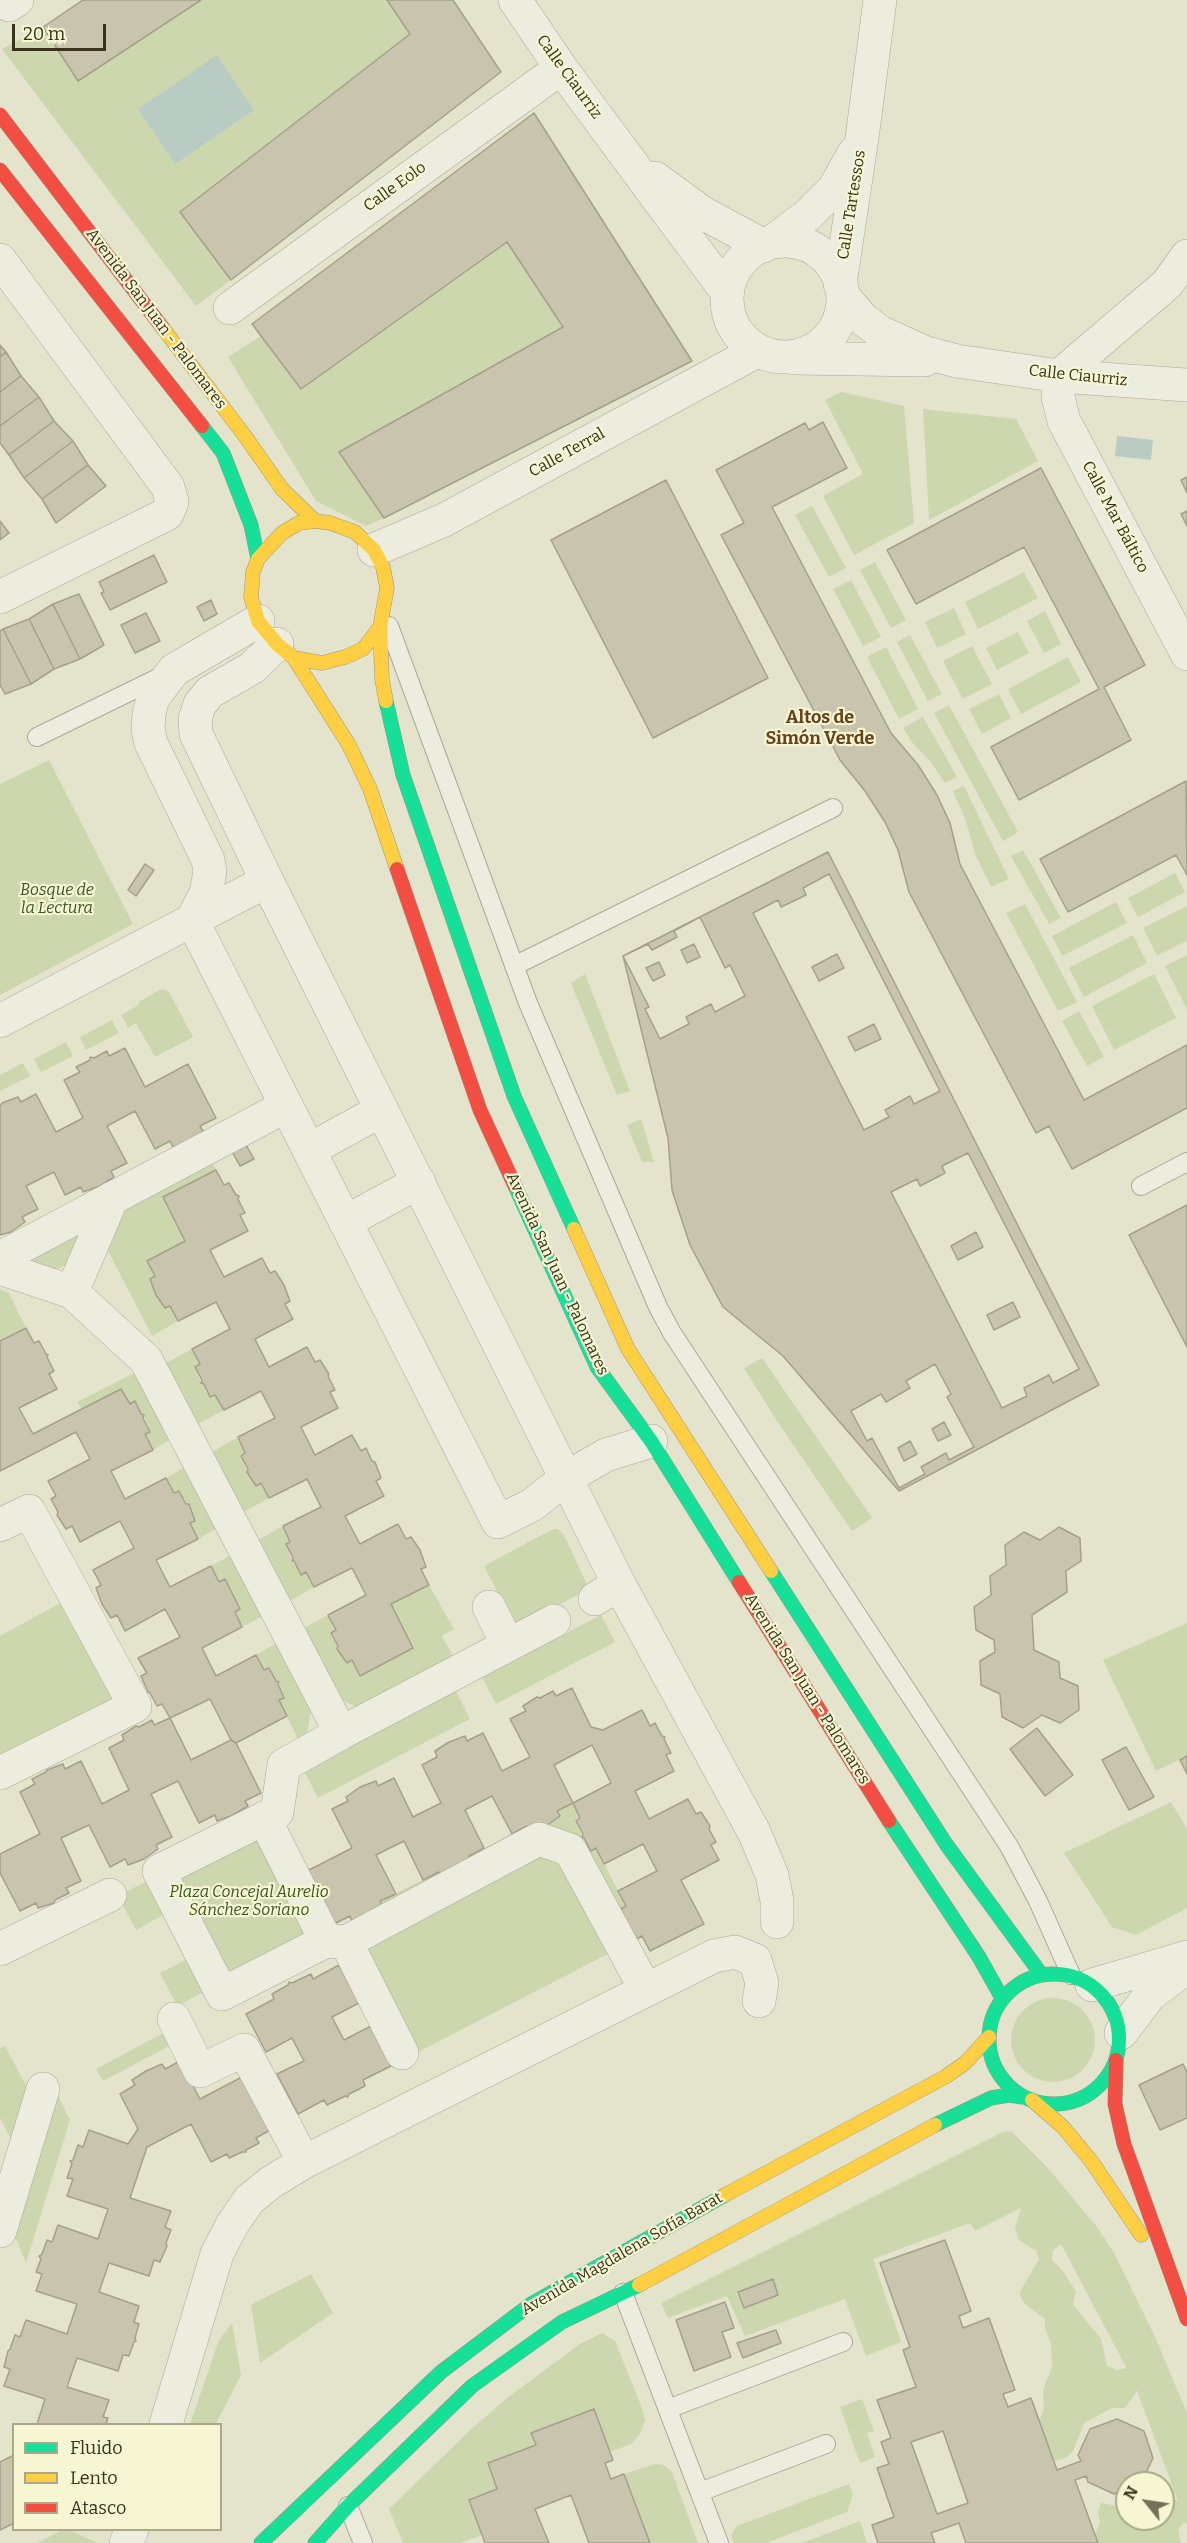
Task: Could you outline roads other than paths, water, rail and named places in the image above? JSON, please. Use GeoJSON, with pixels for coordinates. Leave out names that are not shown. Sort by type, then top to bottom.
{"type":"FeatureCollection","features":[{"type":"Feature","properties":{"kind":"street","name":"Calle Ciaurriz"},"geometry":{"type":"LineString","coordinates":[[514,0],[561,68],[727,292]]}},
{"type":"Feature","properties":{"kind":"street","name":"Calle Tartessos"},"geometry":{"type":"LineString","coordinates":[[841,290],[880,0]]}},
{"type":"Feature","properties":{"kind":"street","name":"Calle Eolo"},"geometry":{"type":"LineString","coordinates":[[231,308],[561,68]]}},
{"type":"Feature","properties":{"kind":"street","name":"Avenida San Juan - Palomares"},"geometry":{"type":"LineString","coordinates":[[0,115],[245,436],[282,489],[315,521]]}},
{"type":"Feature","properties":{"kind":"street","name":"Calle Tartessos"},"geometry":{"type":"LineString","coordinates":[[768,244],[808,215],[834,189],[850,164],[864,126]]}},
{"type":"Feature","properties":{"kind":"street","name":"Calle Ciaurriz"},"geometry":{"type":"LineString","coordinates":[[625,154],[703,213],[768,244]]}},
{"type":"Feature","properties":{"kind":"street","name":"Avenida San Juan - Palomares"},"geometry":{"type":"LineString","coordinates":[[0,170],[223,453],[251,525],[258,559]]}},
{"type":"Feature","properties":{"kind":"street"},"geometry":{"type":"LineString","coordinates":[[794,242],[807,246],[826,258],[837,274],[841,290],[840,317],[833,331],[822,344],[805,354],[771,354],[737,332],[728,310],[727,292],[730,279],[740,262],[755,249],[768,244],[794,242]]}},
{"type":"Feature","properties":{"kind":"street"},"geometry":{"type":"LineString","coordinates":[[1059,376],[1167,284],[1187,256]]}},
{"type":"Feature","properties":{"kind":"street"},"geometry":{"type":"LineString","coordinates":[[0,260],[168,487],[172,502],[167,514],[0,597]]}},
{"type":"Feature","properties":{"kind":"street","name":"Calle Ciaurriz"},"geometry":{"type":"LineString","coordinates":[[841,290],[864,320],[893,340],[926,353],[969,363],[1059,376],[1187,385]]}},
{"type":"Feature","properties":{"kind":"street","name":"Calle Ciaurriz"},"geometry":{"type":"LineString","coordinates":[[771,354],[969,363]]}},
{"type":"Feature","properties":{"kind":"street","name":"Calle Terral"},"geometry":{"type":"LineString","coordinates":[[374,550],[444,520],[771,354]]}},
{"type":"Feature","properties":{"kind":"street","name":"Calle Mar Báltico"},"geometry":{"type":"LineString","coordinates":[[1059,376],[1058,397],[1064,421],[1187,654]]}},
{"type":"Feature","properties":{"kind":"street"},"geometry":{"type":"LineString","coordinates":[[315,521],[330,523],[355,532],[374,550],[383,567],[387,588],[382,619],[363,649],[322,663],[276,641],[251,597],[253,572],[258,559],[282,533],[299,523],[315,521]]}},
{"type":"Feature","properties":{"kind":"street","name":"Avenida San Juan - Palomares"},"geometry":{"type":"LineString","coordinates":[[382,619],[382,679],[403,776],[514,1096],[628,1349],[946,1844],[1041,1974]]}},
{"type":"Feature","properties":{"kind":"street","name":"Avenida San Juan - Palomares"},"geometry":{"type":"LineString","coordinates":[[276,641],[349,745],[370,789],[480,1110],[597,1367],[651,1441],[916,1864],[979,1957],[1002,1998]]}},
{"type":"Feature","properties":{"kind":"street"},"geometry":{"type":"LineString","coordinates":[[192,920],[206,893],[210,872],[208,860],[151,743],[148,729],[153,698],[174,670],[276,641]]}},
{"type":"Feature","properties":{"kind":"street"},"geometry":{"type":"LineString","coordinates":[[276,641],[252,668],[210,693],[200,704],[195,719],[196,734],[267,881],[566,1478],[607,1591],[754,1832],[772,1875],[777,1901],[777,1922]]}},
{"type":"Feature","properties":{"kind":"street"},"geometry":{"type":"LineString","coordinates":[[0,1021],[267,881]]}},
{"type":"Feature","properties":{"kind":"street"},"geometry":{"type":"LineString","coordinates":[[192,920],[498,1522],[532,1505],[566,1478],[606,1455],[651,1441]]}},
{"type":"Feature","properties":{"kind":"street"},"geometry":{"type":"LineString","coordinates":[[0,1258],[286,1106]]}},
{"type":"Feature","properties":{"kind":"street"},"geometry":{"type":"LineString","coordinates":[[309,1150],[382,1110]]}},
{"type":"Feature","properties":{"kind":"street"},"geometry":{"type":"LineString","coordinates":[[345,1222],[418,1182]]}},
{"type":"Feature","properties":{"kind":"street"},"geometry":{"type":"LineString","coordinates":[[72,1292],[112,1198]]}},
{"type":"Feature","properties":{"kind":"street"},"geometry":{"type":"LineString","coordinates":[[0,1268],[72,1292],[146,1360],[341,1733]]}},
{"type":"Feature","properties":{"kind":"street"},"geometry":{"type":"LineString","coordinates":[[0,1525],[30,1511],[135,1706],[0,1773]]}},
{"type":"Feature","properties":{"kind":"street"},"geometry":{"type":"LineString","coordinates":[[489,1607],[508,1645]]}},
{"type":"Feature","properties":{"kind":"street"},"geometry":{"type":"LineString","coordinates":[[554,1621],[284,1765],[277,1812],[159,1870],[222,1994],[336,1941],[539,1839],[570,1850],[646,1990]]}},
{"type":"Feature","properties":{"kind":"street"},"geometry":{"type":"LineString","coordinates":[[264,1818],[402,2053]]}},
{"type":"Feature","properties":{"kind":"street"},"geometry":{"type":"LineString","coordinates":[[0,1949],[110,1894]]}},
{"type":"Feature","properties":{"kind":"street"},"geometry":{"type":"LineString","coordinates":[[166,2423],[217,2254],[232,2224],[249,2200],[270,2183],[304,2162],[714,1956],[735,1952],[749,1956],[758,1966],[762,1983],[759,2001]]}},
{"type":"Feature","properties":{"kind":"street"},"geometry":{"type":"LineString","coordinates":[[1186,2317],[1149,2248],[1092,2162],[1063,2127],[1006,2084],[996,2070],[989,2050],[989,2037],[990,2023],[1002,1998],[1021,1983],[1041,1974],[1082,1980],[1187,1957]]}},
{"type":"Feature","properties":{"kind":"street"},"geometry":{"type":"LineString","coordinates":[[1027,2098],[1041,2104],[1061,2104],[1081,2099],[1098,2088],[1111,2071],[1118,2047],[1150,1995],[1187,1967]]}},
{"type":"Feature","properties":{"kind":"street"},"geometry":{"type":"LineString","coordinates":[[1082,1980],[1110,2004],[1117,2017],[1115,2104],[1124,2144],[1186,2317]]}},
{"type":"Feature","properties":{"kind":"street"},"geometry":{"type":"LineString","coordinates":[[174,2019],[200,2071],[244,2050],[304,2162]]}},
{"type":"Feature","properties":{"kind":"street","name":"Avenida Magdalena Sofía Barat"},"geometry":{"type":"LineString","coordinates":[[261,2543],[298,2505],[441,2372],[531,2304],[641,2240],[945,2077],[965,2063],[989,2037]]}},
{"type":"Feature","properties":{"kind":"street"},"geometry":{"type":"LineString","coordinates":[[0,2231],[43,2089]]}},
{"type":"Feature","properties":{"kind":"street","name":"Avenida Magdalena Sofía Barat"},"geometry":{"type":"LineString","coordinates":[[315,2543],[348,2506],[472,2386],[562,2322],[623,2293],[975,2104],[1009,2095],[1027,2098]]}},
{"type":"Feature","properties":{"kind":"lane"},"geometry":{"type":"LineString","coordinates":[[382,619],[514,966],[658,1307],[672,1333],[1009,1846],[1082,1980]]}},
{"type":"Feature","properties":{"kind":"lane"},"geometry":{"type":"LineString","coordinates":[[37,737],[174,670]]}},
{"type":"Feature","properties":{"kind":"lane"},"geometry":{"type":"LineString","coordinates":[[514,966],[833,808]]}},
{"type":"Feature","properties":{"kind":"lane"},"geometry":{"type":"LineString","coordinates":[[1141,1186],[1187,1162]]}},
{"type":"Feature","properties":{"kind":"lane"},"geometry":{"type":"LineString","coordinates":[[623,2293],[719,2543]]}},
{"type":"Feature","properties":{"kind":"lane"},"geometry":{"type":"LineString","coordinates":[[668,2409],[843,2342]]}},
{"type":"Feature","properties":{"kind":"lane"},"geometry":{"type":"LineString","coordinates":[[700,2492],[826,2444]]}},
{"type":"Feature","properties":{"kind":"lane"},"geometry":{"type":"LineString","coordinates":[[348,2506],[363,2543]]}},
{"type":"Feature","properties":{"kind":"district","name":"Altos de Simón Verde"},"geometry":{"type":"Point","coordinates":[820,728]}},
{"type":"Feature","properties":{"kind":"park label","name":"Bosque de la Lectura"},"geometry":{"type":"Point","coordinates":[57,900]}},
{"type":"Feature","properties":{"kind":"park label","name":"Plaza Concejal Aurelio Sánchez Soriano"},"geometry":{"type":"Point","coordinates":[249,1902]}}]}
